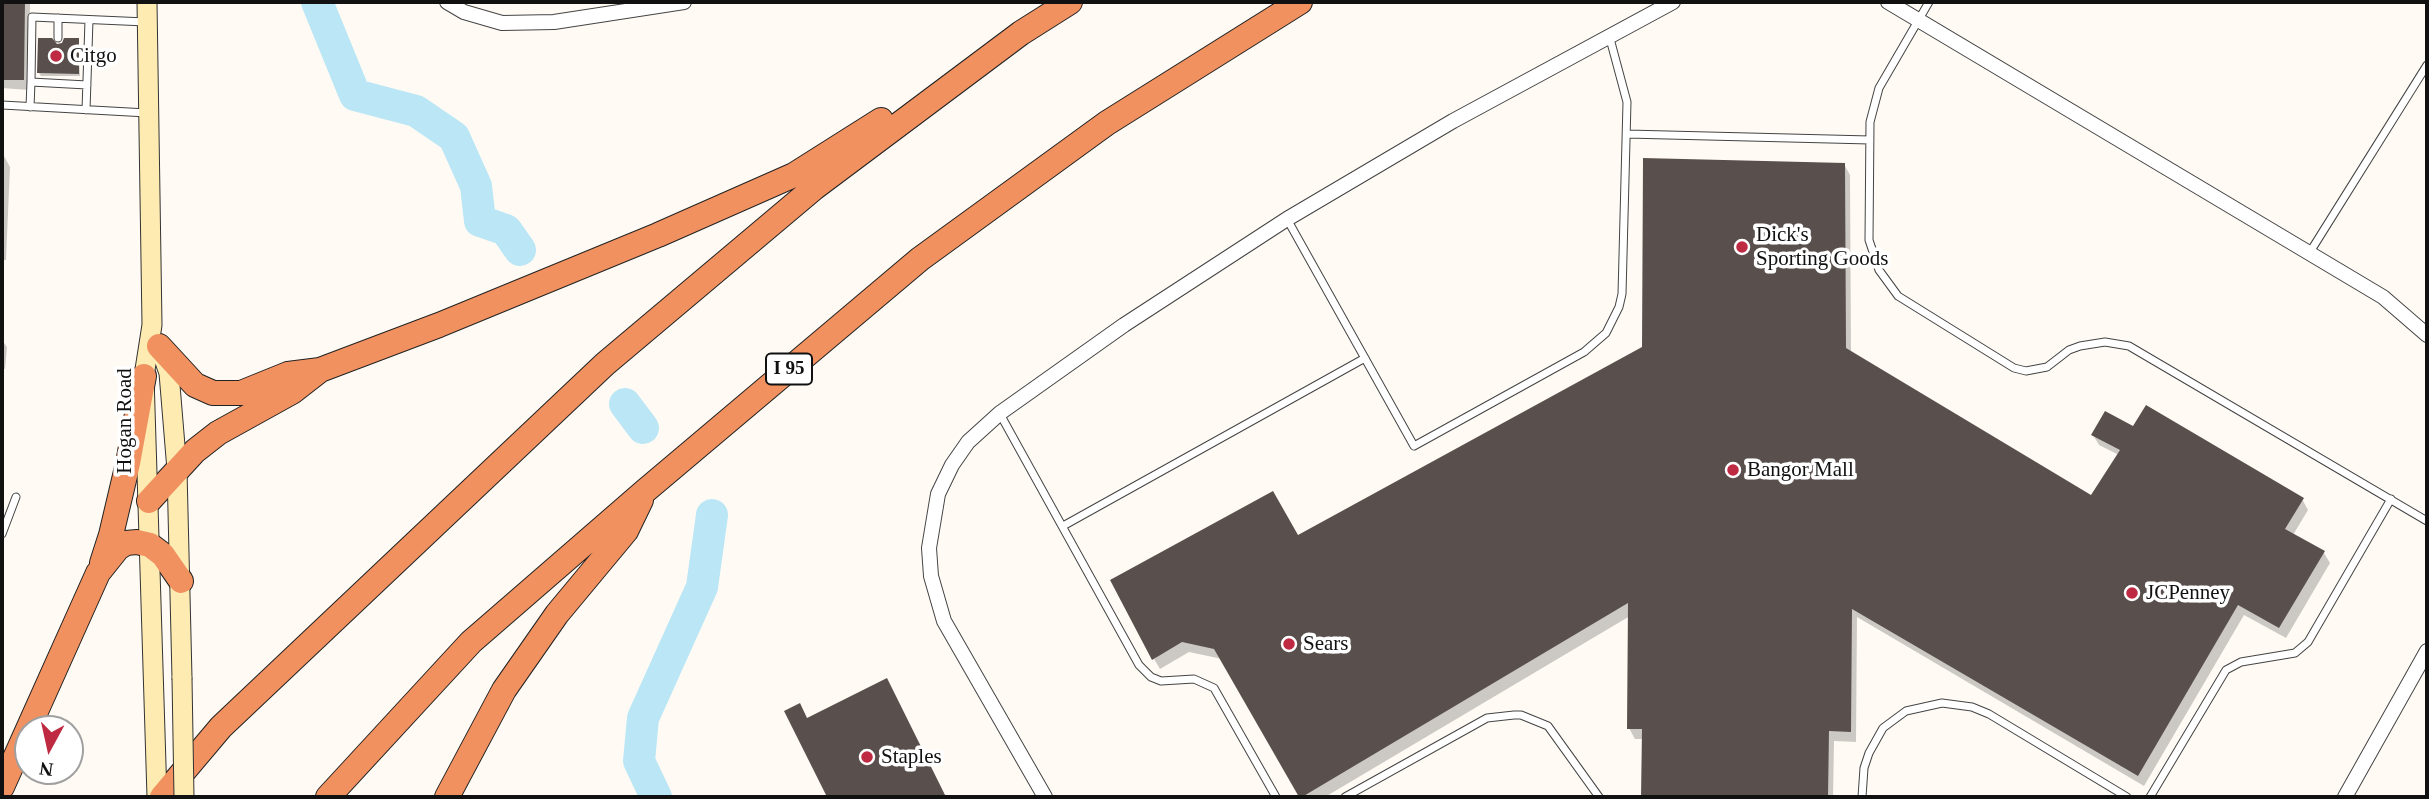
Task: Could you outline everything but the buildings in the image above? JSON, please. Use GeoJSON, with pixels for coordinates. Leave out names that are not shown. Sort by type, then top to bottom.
{"type":"FeatureCollection","features":[{"type":"Feature","properties":{"kind":"highway"},"geometry":{"type":"LineString","coordinates":[[155,335],[195,385],[213,393],[241,393],[288,374],[320,370],[439,325],[632,246],[794,174],[1070,2]]}},
{"type":"Feature","properties":{"kind":"highway","name":"I 95"},"geometry":{"type":"LineString","coordinates":[[328,797],[471,642],[920,259],[1107,122],[1300,2]]}},
{"type":"Feature","properties":{"kind":"highway"},"geometry":{"type":"LineString","coordinates":[[162,797],[221,727],[605,365],[814,188],[1021,33]]}},
{"type":"Feature","properties":{"kind":"highway"},"geometry":{"type":"LineString","coordinates":[[149,500],[195,451],[218,433],[292,392],[320,370]]}},
{"type":"Feature","properties":{"kind":"highway"},"geometry":{"type":"LineString","coordinates":[[2,787],[98,573],[114,523],[144,376]]}},
{"type":"Feature","properties":{"kind":"highway"},"geometry":{"type":"LineString","coordinates":[[447,797],[504,690],[557,614],[626,531],[645,491]]}},
{"type":"Feature","properties":{"kind":"highway"},"geometry":{"type":"LineString","coordinates":[[98,573],[118,548],[137,542],[150,545],[163,555],[181,581]]}},
{"type":"Feature","properties":{"kind":"main road","name":"Hogan Road"},"geometry":{"type":"LineString","coordinates":[[147,2],[155,335],[144,376],[157,797]]}},
{"type":"Feature","properties":{"kind":"main road","name":"Hogan Road"},"geometry":{"type":"LineString","coordinates":[[155,335],[169,373],[177,470],[184,797]]}},
{"type":"Feature","properties":{"kind":"street"},"geometry":{"type":"LineString","coordinates":[[447,2],[464,12],[502,23],[554,22],[684,2]]}},
{"type":"Feature","properties":{"kind":"street"},"geometry":{"type":"LineString","coordinates":[[1045,797],[944,621],[931,576],[929,548],[938,494],[952,465],[968,442],[1000,413],[1165,297],[1287,219],[1410,145],[1673,2]]}},
{"type":"Feature","properties":{"kind":"street"},"geometry":{"type":"LineString","coordinates":[[1888,2],[2384,297],[2427,335]]}},
{"type":"Feature","properties":{"kind":"street"},"geometry":{"type":"LineString","coordinates":[[2345,797],[2427,651]]}},
{"type":"Feature","properties":{"kind":"lane"},"geometry":{"type":"LineString","coordinates":[[1928,2],[1879,88],[1874,104],[1870,140],[1869,240],[1873,255],[1887,282],[1898,296],[2014,368],[2026,371],[2047,367],[2069,350],[2080,346],[2105,342],[2129,346],[2427,521]]}},
{"type":"Feature","properties":{"kind":"lane"},"geometry":{"type":"LineString","coordinates":[[30,107],[32,17],[146,22]]}},
{"type":"Feature","properties":{"kind":"lane"},"geometry":{"type":"LineString","coordinates":[[58,18],[58,38]]}},
{"type":"Feature","properties":{"kind":"lane"},"geometry":{"type":"LineString","coordinates":[[86,110],[89,20]]}},
{"type":"Feature","properties":{"kind":"lane"},"geometry":{"type":"LineString","coordinates":[[1287,219],[1415,446],[1584,352],[1606,333],[1619,307],[1622,294],[1627,102],[1609,35]]}},
{"type":"Feature","properties":{"kind":"lane"},"geometry":{"type":"LineString","coordinates":[[2310,252],[2427,65]]}},
{"type":"Feature","properties":{"kind":"lane"},"geometry":{"type":"LineString","coordinates":[[56,83],[57,73]]}},
{"type":"Feature","properties":{"kind":"lane"},"geometry":{"type":"LineString","coordinates":[[31,82],[87,85]]}},
{"type":"Feature","properties":{"kind":"lane"},"geometry":{"type":"LineString","coordinates":[[2,105],[148,113]]}},
{"type":"Feature","properties":{"kind":"lane"},"geometry":{"type":"LineString","coordinates":[[1627,134],[1870,140]]}},
{"type":"Feature","properties":{"kind":"lane"},"geometry":{"type":"LineString","coordinates":[[1063,526],[1365,358]]}},
{"type":"Feature","properties":{"kind":"lane"},"geometry":{"type":"LineString","coordinates":[[1000,413],[1139,665],[1151,677],[1161,681],[1194,679],[1214,688],[1276,797]]}},
{"type":"Feature","properties":{"kind":"lane"},"geometry":{"type":"LineString","coordinates":[[2,534],[16,497]]}},
{"type":"Feature","properties":{"kind":"lane"},"geometry":{"type":"LineString","coordinates":[[2150,797],[2226,670],[2241,662],[2295,653],[2308,642],[2391,499]]}},
{"type":"Feature","properties":{"kind":"lane"},"geometry":{"type":"LineString","coordinates":[[1862,797],[1866,760],[1883,728],[1906,711],[1942,703],[1972,707],[1989,713],[2127,797]]}},
{"type":"Feature","properties":{"kind":"lane"},"geometry":{"type":"LineString","coordinates":[[1345,797],[1487,718],[1514,715],[1521,715],[1548,726],[1600,797]]}},
{"type":"Feature","properties":{"kind":"waterway"},"geometry":{"type":"LineString","coordinates":[[317,2],[355,95],[416,111],[454,137],[476,186],[480,221],[506,230],[520,250]]}},
{"type":"Feature","properties":{"kind":"waterway"},"geometry":{"type":"LineString","coordinates":[[625,404],[643,428]]}},
{"type":"Feature","properties":{"kind":"waterway"},"geometry":{"type":"LineString","coordinates":[[656,797],[639,761],[643,718],[702,587],[712,515]]}},
{"type":"Feature","properties":{"kind":"place","name":"Citgo"},"geometry":{"type":"Point","coordinates":[56,56]}},
{"type":"Feature","properties":{"kind":"place","name":"Dick's Sporting Goods"},"geometry":{"type":"Point","coordinates":[1742,247]}},
{"type":"Feature","properties":{"kind":"place","name":"Bangor Mall"},"geometry":{"type":"Point","coordinates":[1733,470]}},
{"type":"Feature","properties":{"kind":"place","name":"JCPenney"},"geometry":{"type":"Point","coordinates":[2132,593]}},
{"type":"Feature","properties":{"kind":"place","name":"Sears"},"geometry":{"type":"Point","coordinates":[1289,644]}},
{"type":"Feature","properties":{"kind":"place","name":"Staples"},"geometry":{"type":"Point","coordinates":[867,757]}}]}
